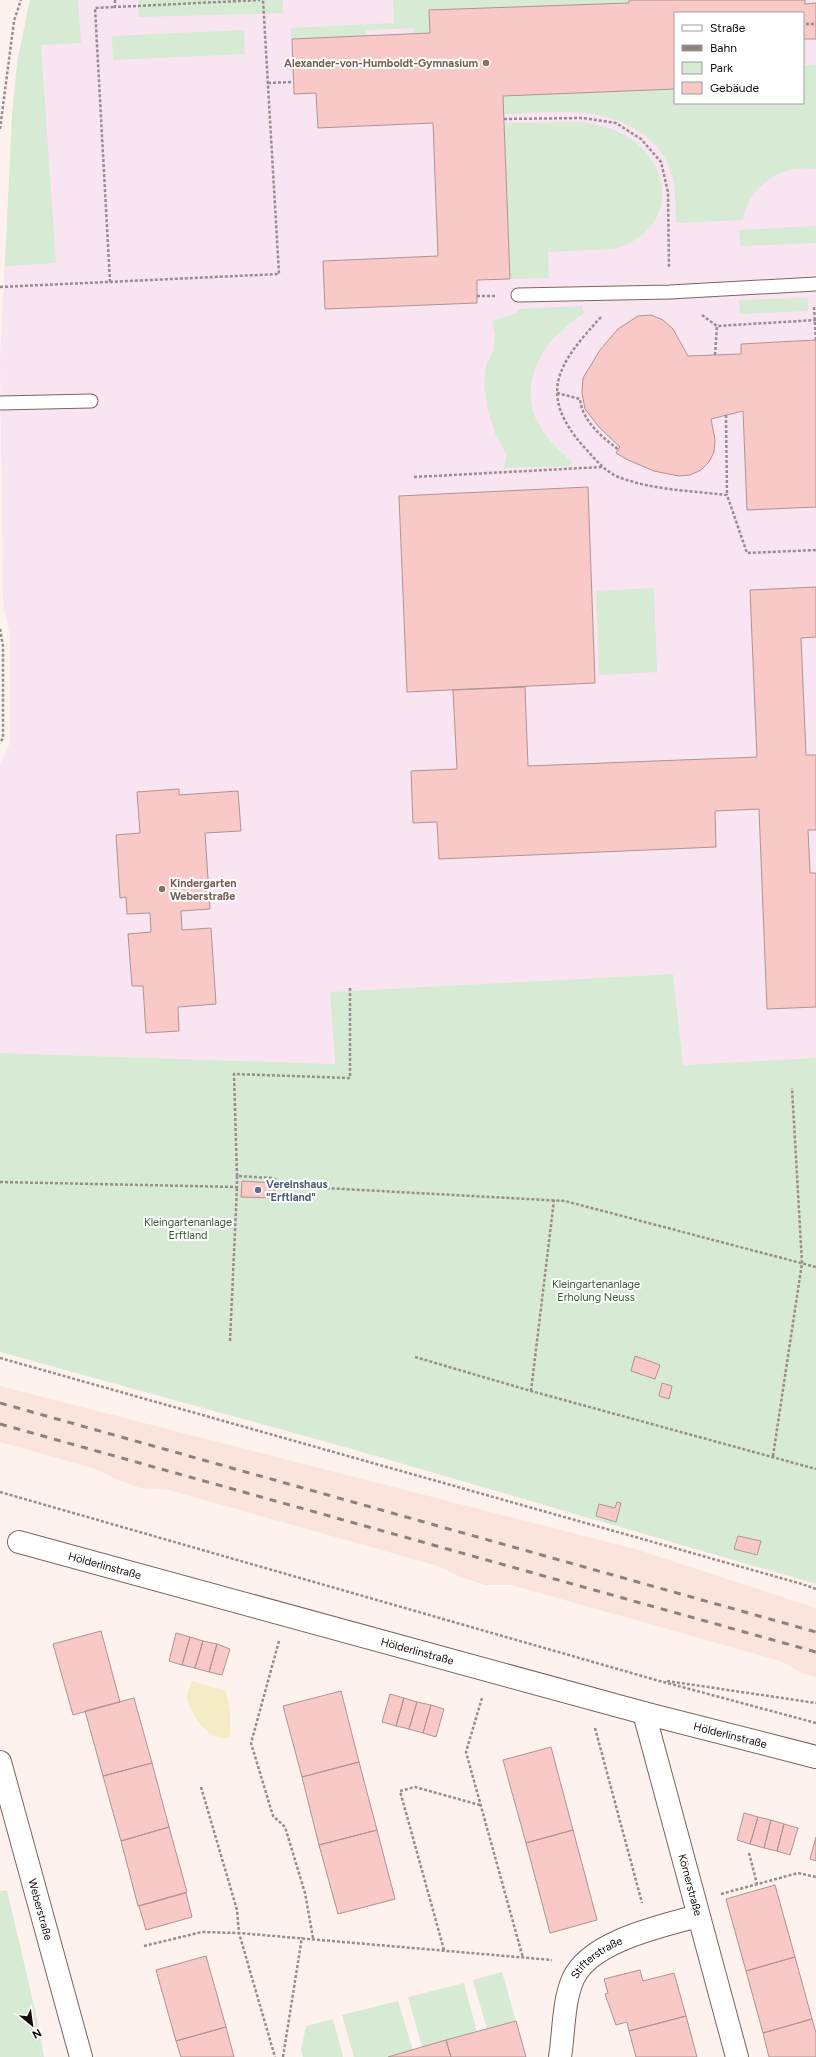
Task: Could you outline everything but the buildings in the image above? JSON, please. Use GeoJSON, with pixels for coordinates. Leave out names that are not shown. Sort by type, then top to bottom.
{"type":"FeatureCollection","features":[{"type":"Feature","properties":{"kind":"street","name":"Hölderlinstraße"},"geometry":{"type":"LineString","coordinates":[[19,1542],[587,1698],[816,1757]]}},
{"type":"Feature","properties":{"kind":"street","name":"Körnerstraße"},"geometry":{"type":"LineString","coordinates":[[644,1713],[737,2057]]}},
{"type":"Feature","properties":{"kind":"street","name":"Weberstraße"},"geometry":{"type":"LineString","coordinates":[[0,1762],[82,2057]]}},
{"type":"Feature","properties":{"kind":"street","name":"Stifterstraße"},"geometry":{"type":"LineString","coordinates":[[560,2057],[568,1996],[574,1978],[584,1963],[634,1934],[650,1930],[696,1908]]}},
{"type":"Feature","properties":{"kind":"lane"},"geometry":{"type":"LineString","coordinates":[[518,295],[670,292],[815,284]]}},
{"type":"Feature","properties":{"kind":"lane"},"geometry":{"type":"LineString","coordinates":[[0,403],[91,401]]}},
{"type":"Feature","properties":{"kind":"path"},"geometry":{"type":"LineString","coordinates":[[0,129],[14,21],[21,0]]}},
{"type":"Feature","properties":{"kind":"path"},"geometry":{"type":"LineString","coordinates":[[115,0],[115,6]]}},
{"type":"Feature","properties":{"kind":"path"},"geometry":{"type":"LineString","coordinates":[[0,287],[110,282],[279,274],[262,0],[95,8],[110,282]]}},
{"type":"Feature","properties":{"kind":"path"},"geometry":{"type":"LineString","coordinates":[[806,24],[816,24]]}},
{"type":"Feature","properties":{"kind":"path"},"geometry":{"type":"LineString","coordinates":[[268,83],[293,82]]}},
{"type":"Feature","properties":{"kind":"path"},"geometry":{"type":"LineString","coordinates":[[504,119],[583,118],[616,123],[641,138],[661,162],[668,192],[670,292]]}},
{"type":"Feature","properties":{"kind":"path"},"geometry":{"type":"LineString","coordinates":[[815,284],[816,340]]}},
{"type":"Feature","properties":{"kind":"path"},"geometry":{"type":"LineString","coordinates":[[697,312],[718,326],[815,320]]}},
{"type":"Feature","properties":{"kind":"path"},"geometry":{"type":"LineString","coordinates":[[607,313],[582,338],[568,357],[557,380],[556,393],[559,409],[566,424],[602,467],[620,478],[640,483],[727,495]]}},
{"type":"Feature","properties":{"kind":"path"},"geometry":{"type":"LineString","coordinates":[[715,355],[718,326]]}},
{"type":"Feature","properties":{"kind":"path"},"geometry":{"type":"LineString","coordinates":[[556,393],[580,399],[584,414],[593,427],[607,441],[619,450]]}},
{"type":"Feature","properties":{"kind":"path"},"geometry":{"type":"LineString","coordinates":[[726,415],[727,495],[747,553],[816,550]]}},
{"type":"Feature","properties":{"kind":"path"},"geometry":{"type":"LineString","coordinates":[[414,477],[602,467]]}},
{"type":"Feature","properties":{"kind":"path"},"geometry":{"type":"LineString","coordinates":[[0,629],[3,646],[3,738],[0,743]]}},
{"type":"Feature","properties":{"kind":"path"},"geometry":{"type":"LineString","coordinates":[[230,1341],[237,1186],[234,1074],[350,1078],[350,986]]}},
{"type":"Feature","properties":{"kind":"path"},"geometry":{"type":"LineString","coordinates":[[773,1456],[802,1263],[792,1088]]}},
{"type":"Feature","properties":{"kind":"path"},"geometry":{"type":"LineString","coordinates":[[237,1176],[273,1178],[287,1186],[565,1201],[816,1267]]}},
{"type":"Feature","properties":{"kind":"path"},"geometry":{"type":"LineString","coordinates":[[0,1182],[237,1186]]}},
{"type":"Feature","properties":{"kind":"path"},"geometry":{"type":"LineString","coordinates":[[531,1391],[554,1200]]}},
{"type":"Feature","properties":{"kind":"path"},"geometry":{"type":"LineString","coordinates":[[415,1357],[531,1391],[816,1469]]}},
{"type":"Feature","properties":{"kind":"path"},"geometry":{"type":"LineString","coordinates":[[0,1358],[816,1589]]}},
{"type":"Feature","properties":{"kind":"path"},"geometry":{"type":"LineString","coordinates":[[0,1492],[656,1680],[816,1724]]}},
{"type":"Feature","properties":{"kind":"path"},"geometry":{"type":"LineString","coordinates":[[287,1615],[251,1743],[272,1816],[285,1827],[305,1893],[313,1938]]}},
{"type":"Feature","properties":{"kind":"path"},"geometry":{"type":"LineString","coordinates":[[490,1671],[466,1752],[523,1958]]}},
{"type":"Feature","properties":{"kind":"path"},"geometry":{"type":"LineString","coordinates":[[656,1680],[816,1703]]}},
{"type":"Feature","properties":{"kind":"path"},"geometry":{"type":"LineString","coordinates":[[587,1698],[650,1930]]}},
{"type":"Feature","properties":{"kind":"path"},"geometry":{"type":"LineString","coordinates":[[201,1787],[237,1910],[239,1933],[275,2057]]}},
{"type":"Feature","properties":{"kind":"path"},"geometry":{"type":"LineString","coordinates":[[444,1950],[400,1791],[415,1787],[480,1805]]}},
{"type":"Feature","properties":{"kind":"path"},"geometry":{"type":"LineString","coordinates":[[749,1853],[757,1884]]}},
{"type":"Feature","properties":{"kind":"path"},"geometry":{"type":"LineString","coordinates":[[696,1908],[757,1884],[798,1873],[816,1877]]}},
{"type":"Feature","properties":{"kind":"path"},"geometry":{"type":"LineString","coordinates":[[144,1946],[202,1932],[239,1933],[302,1937],[584,1963]]}},
{"type":"Feature","properties":{"kind":"path"},"geometry":{"type":"LineString","coordinates":[[283,2057],[302,1937]]}},
{"type":"Feature","properties":{"kind":"shaded area"},"geometry":{"type":"Polygon","coordinates":[[[30,0],[816,0],[816,1058],[683,1065],[673,974],[330,992],[335,1064],[0,1053],[0,764],[10,743],[10,636],[3,603],[0,358],[12,117],[17,63],[30,0]]]}},
{"type":"Feature","properties":{"kind":"shaded area"},"geometry":{"type":"Polygon","coordinates":[[[0,1386],[635,1549],[816,1608],[816,1677],[801,1673],[781,1661],[511,1585],[485,1585],[461,1577],[438,1566],[169,1490],[140,1488],[116,1479],[99,1470],[0,1442],[0,1386]]]}},
{"type":"Feature","properties":{"kind":"green space"},"geometry":{"type":"Polygon","coordinates":[[[30,0],[78,0],[81,43],[41,45],[56,263],[5,266],[12,117],[17,63],[30,0]]]}},
{"type":"Feature","properties":{"kind":"green space"},"geometry":{"type":"Polygon","coordinates":[[[138,0],[283,0],[283,13],[139,17],[138,0]]]}},
{"type":"Feature","properties":{"kind":"green space"},"geometry":{"type":"Polygon","coordinates":[[[393,0],[629,0],[629,3],[430,10],[430,33],[414,34],[413,28],[365,30],[365,36],[292,39],[291,28],[394,23],[393,0]]]}},
{"type":"Feature","properties":{"kind":"green space"},"geometry":{"type":"Polygon","coordinates":[[[244,30],[245,54],[113,60],[112,36],[244,30]]]}},
{"type":"Feature","properties":{"kind":"green space"},"geometry":{"type":"Polygon","coordinates":[[[804,65],[816,65],[816,169],[794,169],[785,171],[768,180],[760,187],[749,202],[743,220],[676,223],[674,183],[671,171],[665,158],[649,139],[633,128],[616,120],[598,115],[561,112],[504,114],[503,96],[674,89],[674,104],[804,104],[804,65]]]}},
{"type":"Feature","properties":{"kind":"green space"},"geometry":{"type":"Polygon","coordinates":[[[580,122],[619,132],[631,139],[646,153],[657,168],[662,185],[662,201],[657,217],[647,230],[632,241],[613,249],[548,252],[549,278],[510,279],[504,123],[580,122]]]}},
{"type":"Feature","properties":{"kind":"green space"},"geometry":{"type":"Polygon","coordinates":[[[816,226],[816,243],[740,246],[739,230],[816,226]]]}},
{"type":"Feature","properties":{"kind":"green space"},"geometry":{"type":"Polygon","coordinates":[[[808,298],[808,311],[740,314],[739,300],[808,298]]]}},
{"type":"Feature","properties":{"kind":"green space"},"geometry":{"type":"Polygon","coordinates":[[[582,306],[584,313],[569,324],[548,345],[536,366],[531,389],[533,412],[541,429],[553,444],[572,462],[570,466],[503,468],[507,455],[496,436],[488,411],[484,382],[486,366],[493,351],[495,334],[492,321],[517,313],[518,309],[582,306]]]}},
{"type":"Feature","properties":{"kind":"green space"},"geometry":{"type":"Polygon","coordinates":[[[654,588],[657,672],[599,675],[596,591],[654,588]]]}},
{"type":"Feature","properties":{"kind":"green space"},"geometry":{"type":"Polygon","coordinates":[[[673,974],[683,1065],[816,1058],[816,1584],[348,1448],[0,1352],[0,1053],[335,1064],[330,992],[673,974]]]}},
{"type":"Feature","properties":{"kind":"green space"},"geometry":{"type":"Polygon","coordinates":[[[7,1890],[38,2023],[44,2057],[0,2057],[0,1891],[7,1890]]]}},
{"type":"Feature","properties":{"kind":"green space"},"geometry":{"type":"Polygon","coordinates":[[[502,1972],[516,2021],[487,2029],[473,1980],[502,1972]]]}},
{"type":"Feature","properties":{"kind":"green space"},"geometry":{"type":"Polygon","coordinates":[[[464,1983],[477,2032],[422,2047],[408,1997],[464,1983]]]}},
{"type":"Feature","properties":{"kind":"green space"},"geometry":{"type":"Polygon","coordinates":[[[398,2001],[413,2050],[388,2057],[354,2057],[342,2015],[398,2001]]]}},
{"type":"Feature","properties":{"kind":"green space"},"geometry":{"type":"Polygon","coordinates":[[[333,2019],[343,2057],[303,2057],[301,2050],[306,2026],[333,2019]]]}},
{"type":"Feature","properties":{"kind":"sand"},"geometry":{"type":"Polygon","coordinates":[[[192,1681],[226,1691],[230,1713],[230,1737],[223,1739],[210,1734],[194,1715],[187,1699],[192,1681]]]}},
{"type":"Feature","properties":{"kind":"railway"},"geometry":{"type":"LineString","coordinates":[[0,1403],[816,1632]]}},
{"type":"Feature","properties":{"kind":"railway"},"geometry":{"type":"LineString","coordinates":[[0,1424],[816,1652]]}},
{"type":"Feature","properties":{"kind":"place","name":"Alexander-von-Humboldt-Gymnasium"},"geometry":{"type":"Point","coordinates":[486,63]}},
{"type":"Feature","properties":{"kind":"place","name":"Kindergarten Weberstraße"},"geometry":{"type":"Point","coordinates":[162,889]}},
{"type":"Feature","properties":{"kind":"place","name":"Vereinshaus \"Erftland\""},"geometry":{"type":"Point","coordinates":[258,1190]}},
{"type":"Feature","properties":{"kind":"park label","name":"Kleingartenanlage Erftland"},"geometry":{"type":"Point","coordinates":[188,1228]}},
{"type":"Feature","properties":{"kind":"park label","name":"Kleingartenanlage Erholung Neuss"},"geometry":{"type":"Point","coordinates":[596,1290]}}]}
